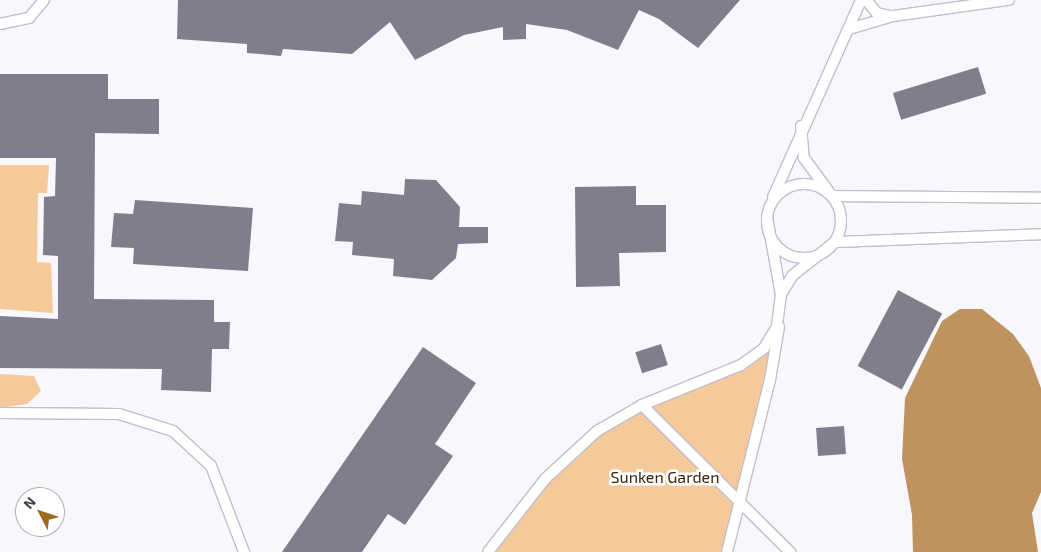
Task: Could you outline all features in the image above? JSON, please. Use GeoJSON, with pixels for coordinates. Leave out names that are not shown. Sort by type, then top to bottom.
{"type":"FeatureCollection","features":[{"type":"Feature","properties":{"kind":"lane"},"geometry":{"type":"LineString","coordinates":[[0,24],[29,18],[44,0]]}},
{"type":"Feature","properties":{"kind":"lane"},"geometry":{"type":"LineString","coordinates":[[727,552],[737,499],[770,380],[781,309],[781,295],[767,217],[801,126],[850,29],[861,0]]}},
{"type":"Feature","properties":{"kind":"lane"},"geometry":{"type":"LineString","coordinates":[[866,0],[877,13],[893,16]]}},
{"type":"Feature","properties":{"kind":"lane"},"geometry":{"type":"LineString","coordinates":[[850,29],[893,16],[1009,0]]}},
{"type":"Feature","properties":{"kind":"lane"},"geometry":{"type":"LineString","coordinates":[[781,295],[793,275],[835,242],[842,218],[832,196],[804,158],[801,126]]}},
{"type":"Feature","properties":{"kind":"lane"},"geometry":{"type":"LineString","coordinates":[[770,205],[787,187],[799,184],[811,184],[832,196],[1041,198]]}},
{"type":"Feature","properties":{"kind":"lane"},"geometry":{"type":"LineString","coordinates":[[767,217],[773,241],[792,256],[816,256],[835,242],[1041,234]]}},
{"type":"Feature","properties":{"kind":"lane"},"geometry":{"type":"LineString","coordinates":[[488,552],[565,457],[597,431],[642,405],[751,360],[769,341],[781,309]]}},
{"type":"Feature","properties":{"kind":"lane"},"geometry":{"type":"LineString","coordinates":[[642,405],[790,552]]}},
{"type":"Feature","properties":{"kind":"lane"},"geometry":{"type":"LineString","coordinates":[[0,413],[119,414],[173,431],[212,466],[244,552]]}},
{"type":"Feature","properties":{"kind":"green space"},"geometry":{"type":"Polygon","coordinates":[[[0,165],[49,165],[47,193],[38,193],[37,262],[51,263],[53,313],[0,309],[0,165]]]}},
{"type":"Feature","properties":{"kind":"green space","name":"Sunken Garden"},"geometry":{"type":"Polygon","coordinates":[[[778,331],[727,552],[488,552],[527,501],[597,431],[741,365],[778,331]]]}},
{"type":"Feature","properties":{"kind":"green space"},"geometry":{"type":"Polygon","coordinates":[[[0,374],[34,376],[41,391],[27,404],[0,408],[0,374]]]}},
{"type":"Feature","properties":{"kind":"shaded area"},"geometry":{"type":"Polygon","coordinates":[[[960,309],[982,309],[1013,334],[1029,356],[1041,388],[1041,492],[1032,513],[1038,552],[913,552],[912,515],[902,459],[905,398],[942,321],[960,309]]]}},
{"type":"Feature","properties":{"kind":"building"},"geometry":{"type":"Polygon","coordinates":[[[178,0],[740,0],[698,48],[659,19],[639,10],[618,50],[567,30],[526,24],[526,39],[503,40],[503,27],[464,35],[415,60],[390,22],[352,54],[283,49],[281,56],[247,53],[247,44],[177,39],[178,0]]]}},
{"type":"Feature","properties":{"kind":"building"},"geometry":{"type":"Polygon","coordinates":[[[978,67],[986,94],[901,120],[893,93],[978,67]]]}},
{"type":"Feature","properties":{"kind":"building"},"geometry":{"type":"Polygon","coordinates":[[[0,74],[108,74],[108,99],[159,99],[159,134],[95,133],[94,299],[214,300],[214,322],[230,322],[229,349],[212,349],[211,392],[161,390],[162,369],[0,368],[0,316],[58,319],[58,256],[43,255],[44,197],[55,196],[56,158],[0,158],[0,74]]]}},
{"type":"Feature","properties":{"kind":"building"},"geometry":{"type":"Polygon","coordinates":[[[405,179],[436,180],[460,207],[459,227],[488,227],[488,243],[458,244],[456,258],[432,280],[393,276],[394,259],[352,255],[353,242],[335,241],[339,203],[361,205],[362,191],[404,195],[405,179]]]}},
{"type":"Feature","properties":{"kind":"building"},"geometry":{"type":"Polygon","coordinates":[[[636,186],[636,205],[666,205],[666,252],[619,253],[620,286],[576,287],[575,187],[636,186]]]}},
{"type":"Feature","properties":{"kind":"building"},"geometry":{"type":"Polygon","coordinates":[[[135,200],[253,208],[248,271],[133,264],[134,248],[111,247],[114,213],[133,214],[135,200]]]}},
{"type":"Feature","properties":{"kind":"building"},"geometry":{"type":"Polygon","coordinates":[[[898,290],[942,313],[902,389],[858,366],[898,290]]]}},
{"type":"Feature","properties":{"kind":"building"},"geometry":{"type":"Polygon","coordinates":[[[661,344],[668,365],[642,373],[635,352],[661,344]]]}},
{"type":"Feature","properties":{"kind":"building"},"geometry":{"type":"Polygon","coordinates":[[[423,347],[476,383],[435,444],[453,456],[405,525],[388,514],[362,552],[282,552],[423,347]]]}},
{"type":"Feature","properties":{"kind":"building"},"geometry":{"type":"Polygon","coordinates":[[[844,426],[846,454],[818,456],[816,428],[844,426]]]}}]}
